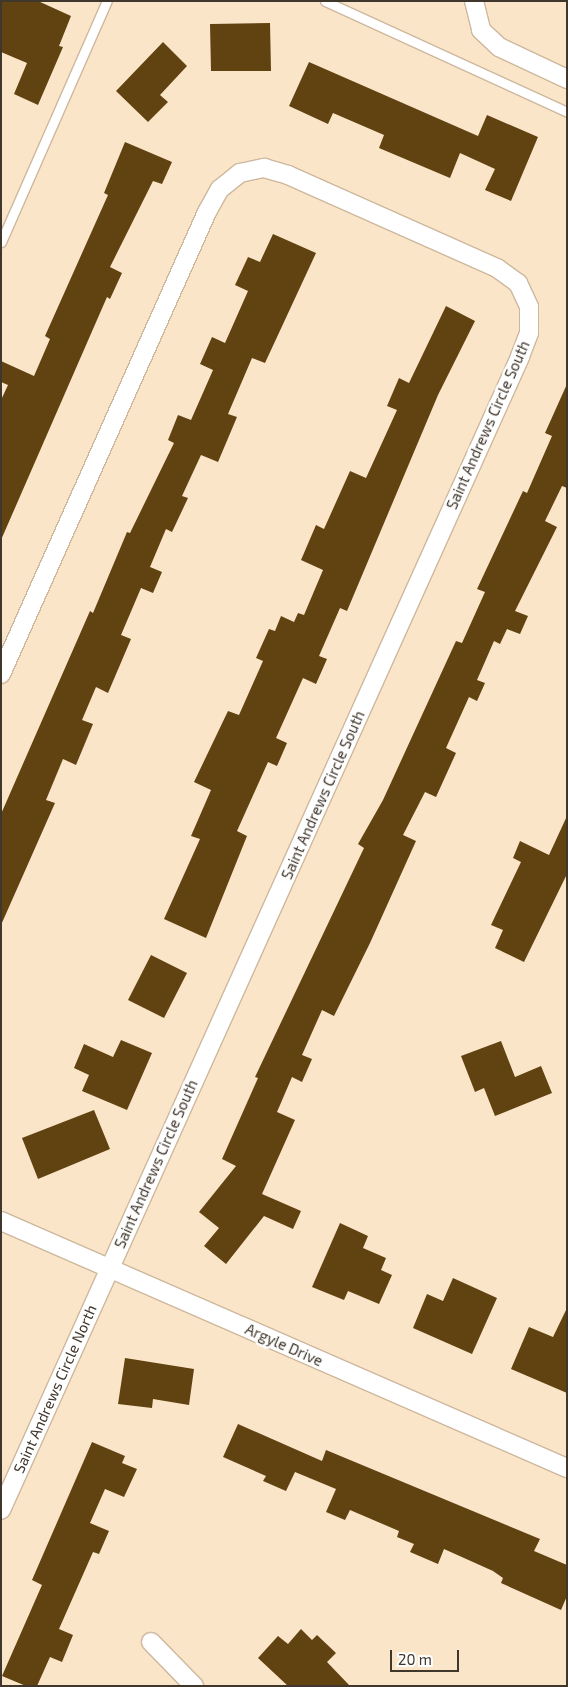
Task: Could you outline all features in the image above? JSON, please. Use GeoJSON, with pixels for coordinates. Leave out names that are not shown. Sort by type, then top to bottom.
{"type":"FeatureCollection","features":[{"type":"Feature","properties":{"kind":"street"},"geometry":{"type":"LineString","coordinates":[[474,1],[481,30],[499,47],[567,79]]}},
{"type":"Feature","properties":{"kind":"street","name":"Saint Andrews Circle South"},"geometry":{"type":"LineString","coordinates":[[1,674],[207,212],[220,189],[240,173],[264,168],[288,175],[497,268],[518,283],[529,307],[529,333],[520,357],[109,1269]]}},
{"type":"Feature","properties":{"kind":"street","name":"Argyle Drive"},"geometry":{"type":"LineString","coordinates":[[1,1221],[567,1468]]}},
{"type":"Feature","properties":{"kind":"street","name":"Saint Andrews Circle North"},"geometry":{"type":"LineString","coordinates":[[1,1510],[109,1269]]}},
{"type":"Feature","properties":{"kind":"street"},"geometry":{"type":"LineString","coordinates":[[151,1642],[194,1686]]}},
{"type":"Feature","properties":{"kind":"lane"},"geometry":{"type":"LineString","coordinates":[[1,242],[107,1]]}},
{"type":"Feature","properties":{"kind":"lane"},"geometry":{"type":"LineString","coordinates":[[325,1],[567,112]]}},
{"type":"Feature","properties":{"kind":"building"},"geometry":{"type":"Polygon","coordinates":[[[1,1],[38,1],[71,16],[59,46],[63,47],[38,105],[14,94],[27,63],[1,52],[1,1]]]}},
{"type":"Feature","properties":{"kind":"building"},"geometry":{"type":"Polygon","coordinates":[[[270,23],[271,71],[211,71],[210,24],[270,23]]]}},
{"type":"Feature","properties":{"kind":"building"},"geometry":{"type":"Polygon","coordinates":[[[163,42],[187,66],[160,95],[168,102],[148,122],[116,91],[163,42]]]}},
{"type":"Feature","properties":{"kind":"building"},"geometry":{"type":"Polygon","coordinates":[[[309,62],[478,136],[487,115],[538,137],[511,201],[485,190],[495,169],[460,153],[450,178],[379,148],[384,135],[333,113],[328,124],[289,106],[309,62]]]}},
{"type":"Feature","properties":{"kind":"building"},"geometry":{"type":"Polygon","coordinates":[[[125,142],[172,162],[162,184],[153,181],[110,267],[122,273],[110,299],[107,297],[1,540],[1,400],[8,385],[1,382],[1,361],[34,376],[50,339],[45,336],[108,195],[104,193],[125,142]]]}},
{"type":"Feature","properties":{"kind":"building"},"geometry":{"type":"Polygon","coordinates":[[[273,234],[316,253],[265,363],[252,358],[228,414],[237,417],[218,462],[201,455],[182,496],[188,498],[172,532],[166,529],[150,567],[162,572],[153,593],[141,588],[121,635],[131,639],[108,693],[96,687],[82,720],[93,724],[76,765],[63,759],[46,800],[55,803],[1,925],[1,814],[90,611],[93,613],[127,532],[130,533],[174,443],[168,440],[178,415],[191,420],[213,370],[200,364],[212,337],[225,343],[248,291],[235,285],[248,257],[260,262],[273,234]]]}},
{"type":"Feature","properties":{"kind":"building"},"geometry":{"type":"Polygon","coordinates":[[[446,306],[475,321],[438,395],[347,611],[340,608],[319,656],[327,659],[316,684],[303,678],[276,738],[287,743],[277,766],[268,762],[237,831],[247,836],[206,938],[164,919],[200,839],[191,836],[211,790],[194,782],[228,711],[239,715],[263,661],[256,658],[269,629],[275,631],[281,616],[294,622],[298,613],[304,615],[323,570],[301,560],[316,525],[324,529],[350,471],[366,478],[397,410],[387,406],[399,378],[409,383],[446,306]]]}},
{"type":"Feature","properties":{"kind":"building"},"geometry":{"type":"Polygon","coordinates":[[[567,384],[567,488],[562,486],[545,521],[557,527],[515,611],[528,616],[520,634],[507,629],[500,644],[494,641],[477,680],[485,683],[477,701],[469,697],[446,748],[456,753],[436,797],[425,792],[403,835],[416,841],[370,943],[334,1016],[322,1010],[302,1055],[312,1059],[302,1082],[292,1077],[277,1112],[295,1120],[262,1194],[301,1211],[293,1229],[264,1216],[226,1264],[204,1246],[219,1228],[199,1212],[236,1166],[222,1159],[258,1078],[255,1077],[364,848],[358,844],[383,800],[456,641],[462,643],[485,592],[477,589],[523,491],[527,493],[552,436],[545,433],[567,384]]]}},
{"type":"Feature","properties":{"kind":"building"},"geometry":{"type":"Polygon","coordinates":[[[567,816],[567,874],[524,962],[495,948],[503,930],[491,925],[521,862],[513,858],[520,841],[549,855],[567,816]]]}},
{"type":"Feature","properties":{"kind":"building"},"geometry":{"type":"Polygon","coordinates":[[[151,955],[187,973],[164,1018],[128,1000],[151,955]]]}},
{"type":"Feature","properties":{"kind":"building"},"geometry":{"type":"Polygon","coordinates":[[[121,1040],[152,1053],[127,1110],[82,1091],[89,1075],[74,1068],[84,1044],[113,1057],[121,1040]]]}},
{"type":"Feature","properties":{"kind":"building"},"geometry":{"type":"Polygon","coordinates":[[[501,1041],[515,1077],[541,1066],[552,1093],[495,1116],[484,1088],[475,1092],[461,1056],[501,1041]]]}},
{"type":"Feature","properties":{"kind":"building"},"geometry":{"type":"Polygon","coordinates":[[[94,1110],[110,1149],[38,1179],[22,1138],[94,1110]]]}},
{"type":"Feature","properties":{"kind":"building"},"geometry":{"type":"Polygon","coordinates":[[[340,1223],[368,1236],[363,1248],[386,1258],[381,1270],[392,1275],[379,1304],[348,1291],[344,1300],[312,1287],[340,1223]]]}},
{"type":"Feature","properties":{"kind":"building"},"geometry":{"type":"Polygon","coordinates":[[[453,1278],[497,1298],[472,1354],[413,1328],[427,1294],[443,1301],[453,1278]]]}},
{"type":"Feature","properties":{"kind":"building"},"geometry":{"type":"Polygon","coordinates":[[[567,1308],[567,1393],[511,1369],[529,1327],[553,1337],[567,1308]]]}},
{"type":"Feature","properties":{"kind":"building"},"geometry":{"type":"Polygon","coordinates":[[[125,1358],[194,1369],[189,1405],[153,1399],[152,1408],[118,1404],[125,1358]]]}},
{"type":"Feature","properties":{"kind":"building"},"geometry":{"type":"Polygon","coordinates":[[[238,1424],[322,1461],[326,1450],[540,1539],[534,1551],[567,1565],[567,1596],[561,1610],[501,1583],[503,1578],[493,1571],[444,1549],[438,1564],[410,1552],[414,1544],[397,1537],[399,1531],[350,1510],[345,1520],[326,1512],[336,1489],[295,1472],[286,1491],[263,1481],[266,1476],[223,1457],[238,1424]]]}},
{"type":"Feature","properties":{"kind":"building"},"geometry":{"type":"Polygon","coordinates":[[[92,1442],[125,1456],[122,1463],[137,1469],[124,1497],[105,1489],[90,1523],[109,1531],[99,1554],[93,1552],[59,1629],[73,1635],[62,1662],[50,1657],[37,1686],[26,1686],[2,1676],[42,1585],[32,1580],[92,1442]]]}},
{"type":"Feature","properties":{"kind":"building"},"geometry":{"type":"Polygon","coordinates":[[[301,1629],[312,1640],[317,1635],[336,1653],[327,1662],[350,1686],[288,1686],[258,1658],[278,1636],[288,1644],[301,1629]]]}}]}
